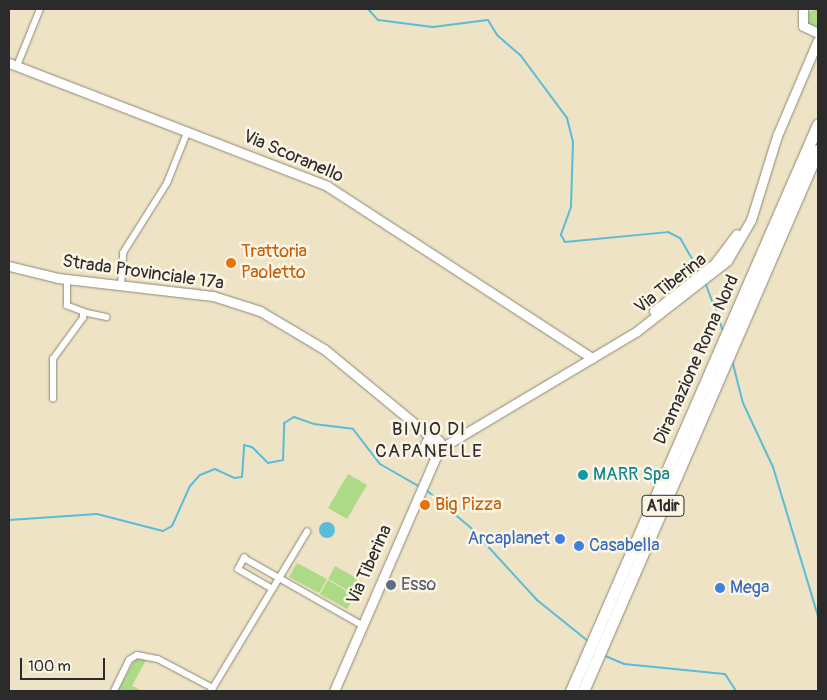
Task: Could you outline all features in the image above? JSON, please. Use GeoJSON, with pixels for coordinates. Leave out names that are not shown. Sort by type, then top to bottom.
{"type":"FeatureCollection","features":[{"type":"Feature","properties":{"kind":"highway","name":"Diramazione Roma Nord"},"geometry":{"type":"LineString","coordinates":[[600,638],[719,351],[818,124]]}},
{"type":"Feature","properties":{"kind":"highway","name":"Diramazione Roma Nord"},"geometry":{"type":"LineString","coordinates":[[571,691],[592,656],[722,371],[818,150]]}},
{"type":"Feature","properties":{"kind":"highway","name":"Diramazione Roma Nord"},"geometry":{"type":"LineString","coordinates":[[583,691],[592,656]]}},
{"type":"Feature","properties":{"kind":"main road"},"geometry":{"type":"LineString","coordinates":[[801,11],[812,54]]}},
{"type":"Feature","properties":{"kind":"main road"},"geometry":{"type":"LineString","coordinates":[[806,30],[818,33]]}},
{"type":"Feature","properties":{"kind":"main road"},"geometry":{"type":"LineString","coordinates":[[812,54],[818,40]]}},
{"type":"Feature","properties":{"kind":"main road","name":"Via Tiberina"},"geometry":{"type":"LineString","coordinates":[[334,691],[427,474],[440,450],[460,434],[617,343],[711,271],[740,229],[812,54]]}},
{"type":"Feature","properties":{"kind":"main road","name":"Via Scoranello"},"geometry":{"type":"LineString","coordinates":[[13,65],[330,188],[592,358]]}},
{"type":"Feature","properties":{"kind":"main road","name":"Strada Provinciale 17a"},"geometry":{"type":"LineString","coordinates":[[9,266],[68,279],[216,297],[272,316],[324,350],[440,450]]}},
{"type":"Feature","properties":{"kind":"main road"},"geometry":{"type":"LineString","coordinates":[[430,443],[460,434]]}},
{"type":"Feature","properties":{"kind":"main road"},"geometry":{"type":"LineString","coordinates":[[430,443],[440,450]]}},
{"type":"Feature","properties":{"kind":"main road"},"geometry":{"type":"LineString","coordinates":[[427,474],[430,443]]}},
{"type":"Feature","properties":{"kind":"street"},"geometry":{"type":"LineString","coordinates":[[13,65],[40,9]]}},
{"type":"Feature","properties":{"kind":"street"},"geometry":{"type":"LineString","coordinates":[[121,285],[123,253],[166,186],[187,132]]}},
{"type":"Feature","properties":{"kind":"street"},"geometry":{"type":"LineString","coordinates":[[68,279],[68,307],[106,317]]}},
{"type":"Feature","properties":{"kind":"street"},"geometry":{"type":"LineString","coordinates":[[53,399],[53,359],[80,324],[83,312]]}},
{"type":"Feature","properties":{"kind":"street"},"geometry":{"type":"LineString","coordinates":[[114,691],[129,660],[137,655],[158,659],[212,690],[306,532]]}},
{"type":"Feature","properties":{"kind":"street"},"geometry":{"type":"LineString","coordinates":[[272,589],[238,569],[244,558],[362,625]]}},
{"type":"Feature","properties":{"kind":"green space"},"geometry":{"type":"Polygon","coordinates":[[[818,9],[818,28],[814,28],[807,24],[806,13],[818,9]]]}},
{"type":"Feature","properties":{"kind":"green space"},"geometry":{"type":"Polygon","coordinates":[[[348,474],[367,485],[347,519],[328,508],[348,474]]]}},
{"type":"Feature","properties":{"kind":"green space"},"geometry":{"type":"Polygon","coordinates":[[[297,563],[327,579],[319,593],[289,577],[297,563]]]}},
{"type":"Feature","properties":{"kind":"green space"},"geometry":{"type":"Polygon","coordinates":[[[335,566],[363,582],[356,595],[328,579],[335,566]]]}},
{"type":"Feature","properties":{"kind":"green space"},"geometry":{"type":"Polygon","coordinates":[[[328,580],[355,596],[347,609],[320,594],[328,580]]]}},
{"type":"Feature","properties":{"kind":"green space"},"geometry":{"type":"Polygon","coordinates":[[[136,657],[146,660],[132,686],[143,691],[118,691],[136,657]]]}},
{"type":"Feature","properties":{"kind":"water"},"geometry":{"type":"Polygon","coordinates":[[[327,522],[333,524],[335,530],[333,536],[327,538],[321,536],[319,530],[321,524],[327,522]]]}},
{"type":"Feature","properties":{"kind":"waterway"},"geometry":{"type":"LineString","coordinates":[[368,9],[378,20],[433,27],[488,20],[497,35],[521,56],[567,118],[573,142],[571,207],[561,235],[565,242],[668,232],[680,238],[699,271]]}},
{"type":"Feature","properties":{"kind":"waterway"},"geometry":{"type":"LineString","coordinates":[[705,282],[723,331]]}},
{"type":"Feature","properties":{"kind":"waterway"},"geometry":{"type":"LineString","coordinates":[[732,360],[743,403],[773,467],[818,616]]}},
{"type":"Feature","properties":{"kind":"waterway"},"geometry":{"type":"LineString","coordinates":[[9,520],[97,514],[163,531],[172,526],[190,486],[200,475],[215,469],[234,478],[242,477],[244,445],[252,447],[268,463],[283,460],[284,423],[294,417],[314,424],[353,429],[380,464],[420,487]]}},
{"type":"Feature","properties":{"kind":"waterway"},"geometry":{"type":"LineString","coordinates":[[425,489],[471,528],[537,600],[589,642]]}},
{"type":"Feature","properties":{"kind":"waterway"},"geometry":{"type":"LineString","coordinates":[[603,655],[624,664],[725,674],[736,691]]}},
{"type":"Feature","properties":{"kind":"waterway"},"geometry":{"type":"LineString","coordinates":[[769,691],[785,691]]}},
{"type":"Feature","properties":{"kind":"place","name":"Trattoria Paoletto"},"geometry":{"type":"Point","coordinates":[231,263]}},
{"type":"Feature","properties":{"kind":"place","name":"MARR Spa"},"geometry":{"type":"Point","coordinates":[583,475]}},
{"type":"Feature","properties":{"kind":"place","name":"Big Pizza"},"geometry":{"type":"Point","coordinates":[425,505]}},
{"type":"Feature","properties":{"kind":"place","name":"Arcaplanet"},"geometry":{"type":"Point","coordinates":[560,539]}},
{"type":"Feature","properties":{"kind":"place","name":"Casabella"},"geometry":{"type":"Point","coordinates":[579,546]}},
{"type":"Feature","properties":{"kind":"place","name":"Esso"},"geometry":{"type":"Point","coordinates":[391,585]}},
{"type":"Feature","properties":{"kind":"place","name":"Mega"},"geometry":{"type":"Point","coordinates":[720,588]}},
{"type":"Feature","properties":{"kind":"district","name":"BIVIO DI CAPANELLE"},"geometry":{"type":"Point","coordinates":[429,441]}}]}
